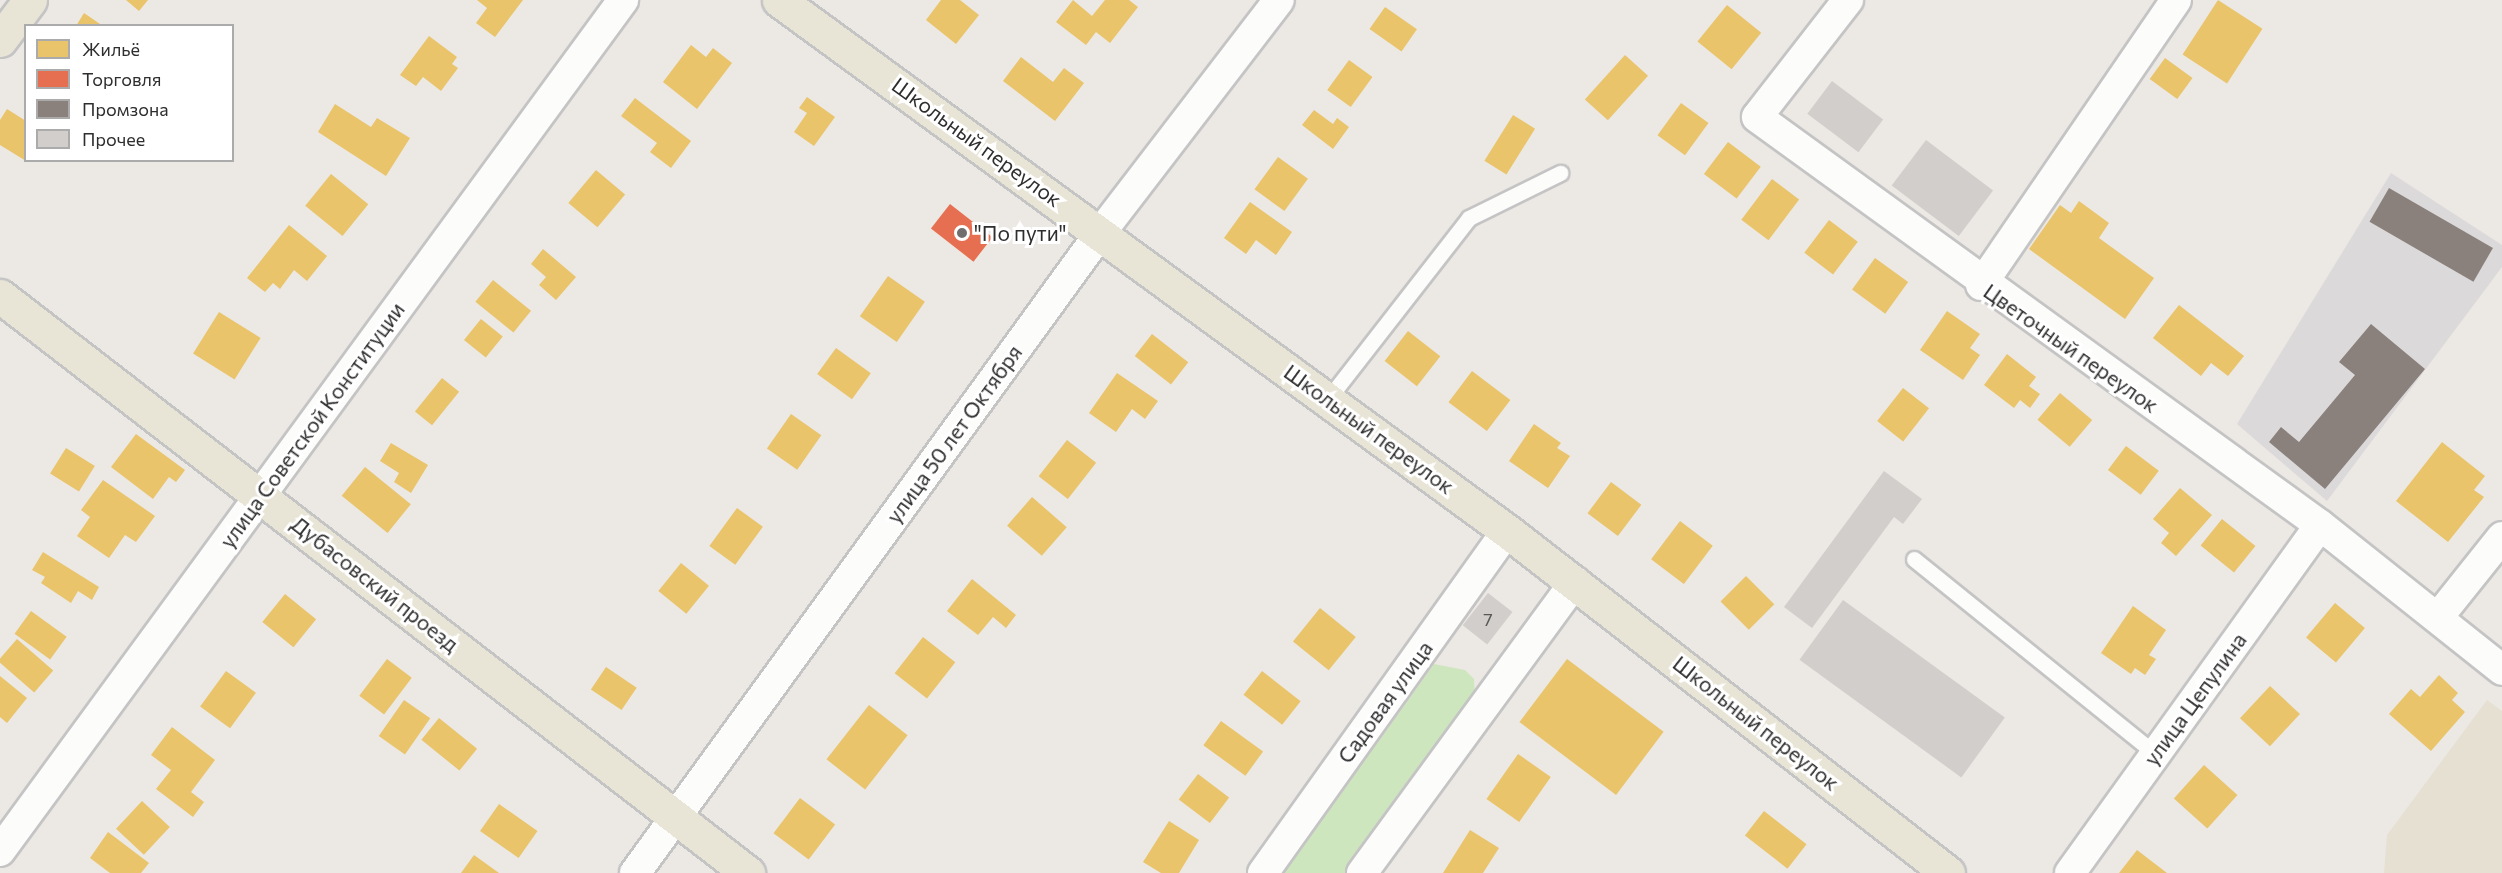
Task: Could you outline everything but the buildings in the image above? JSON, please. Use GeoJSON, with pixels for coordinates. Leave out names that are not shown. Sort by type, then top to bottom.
{"type":"FeatureCollection","features":[{"type":"Feature","properties":{"kind":"main road"},"geometry":{"type":"LineString","coordinates":[[0,40],[30,0]]}},
{"type":"Feature","properties":{"kind":"main road","name":"Школьный переулок"},"geometry":{"type":"LineString","coordinates":[[779,0],[1101,232],[1507,531],[1948,873]]}},
{"type":"Feature","properties":{"kind":"main road","name":"Дубасовский проезд"},"geometry":{"type":"LineString","coordinates":[[0,296],[748,873]]}},
{"type":"Feature","properties":{"kind":"street","name":"улица Советской Конституции"},"geometry":{"type":"LineString","coordinates":[[0,851],[623,0]]}},
{"type":"Feature","properties":{"kind":"street","name":"улица 50 лет Октября"},"geometry":{"type":"LineString","coordinates":[[634,873],[1101,232],[1279,0]]}},
{"type":"Feature","properties":{"kind":"street","name":"Цветочный переулок"},"geometry":{"type":"LineString","coordinates":[[1848,0],[1757,117],[1982,285],[2319,525],[2439,616],[2502,670]]}},
{"type":"Feature","properties":{"kind":"street"},"geometry":{"type":"LineString","coordinates":[[1982,285],[2176,0]]}},
{"type":"Feature","properties":{"kind":"street","name":"улица Цепулина"},"geometry":{"type":"LineString","coordinates":[[2070,873],[2319,525]]}},
{"type":"Feature","properties":{"kind":"street","name":"Садовая улица"},"geometry":{"type":"LineString","coordinates":[[1263,873],[1507,531]]}},
{"type":"Feature","properties":{"kind":"street"},"geometry":{"type":"LineString","coordinates":[[2439,616],[2502,537]]}},
{"type":"Feature","properties":{"kind":"street"},"geometry":{"type":"LineString","coordinates":[[1362,873],[1575,582]]}},
{"type":"Feature","properties":{"kind":"lane"},"geometry":{"type":"LineString","coordinates":[[1328,399],[1469,218],[1560,173]]}},
{"type":"Feature","properties":{"kind":"lane"},"geometry":{"type":"LineString","coordinates":[[1914,559],[2156,754]]}},
{"type":"Feature","properties":{"kind":"shaded area"},"geometry":{"type":"Polygon","coordinates":[[[2391,173],[2502,245],[2502,267],[2327,501],[2237,424],[2391,173]]]}},
{"type":"Feature","properties":{"kind":"shaded area"},"geometry":{"type":"Polygon","coordinates":[[[2487,700],[2502,711],[2502,873],[2384,873],[2387,835],[2487,700]]]}},
{"type":"Feature","properties":{"kind":"green space"},"geometry":{"type":"Polygon","coordinates":[[[1434,664],[1465,670],[1474,679],[1475,697],[1346,873],[1284,873],[1434,664]]]}},
{"type":"Feature","properties":{"kind":"place","name":"\"По пути\""},"geometry":{"type":"Point","coordinates":[962,233]}}]}
